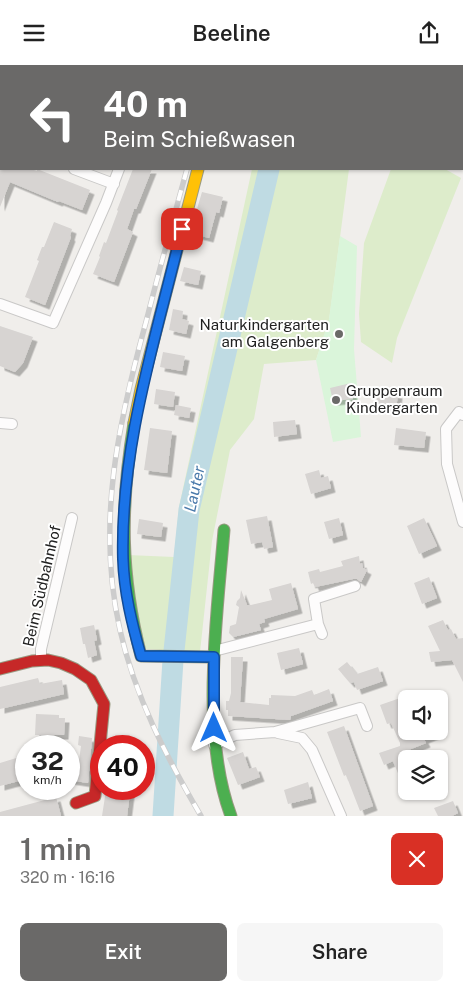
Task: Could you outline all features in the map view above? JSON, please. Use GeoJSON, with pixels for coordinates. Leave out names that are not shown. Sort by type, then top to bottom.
{"type":"FeatureCollection","features":[{"type":"Feature","properties":{"kind":"street"},"geometry":{"type":"LineString","coordinates":[[77,170],[114,184]]}},
{"type":"Feature","properties":{"kind":"street"},"geometry":{"type":"LineString","coordinates":[[0,303],[53,323],[119,170]]}},
{"type":"Feature","properties":{"kind":"street"},"geometry":{"type":"LineString","coordinates":[[198,170],[138,407],[126,478],[123,559],[132,626],[141,656],[195,657],[214,654],[318,624]]}},
{"type":"Feature","properties":{"kind":"street"},"geometry":{"type":"LineString","coordinates":[[461,414],[446,429],[447,464],[463,522]]}},
{"type":"Feature","properties":{"kind":"street"},"geometry":{"type":"LineString","coordinates":[[0,423],[12,424]]}},
{"type":"Feature","properties":{"kind":"street","name":"Beim Südbahnhof"},"geometry":{"type":"LineString","coordinates":[[41,660],[41,649],[72,518]]}},
{"type":"Feature","properties":{"kind":"street"},"geometry":{"type":"LineString","coordinates":[[224,530],[214,654],[214,745],[223,796],[231,816]]}},
{"type":"Feature","properties":{"kind":"street"},"geometry":{"type":"LineString","coordinates":[[322,634],[318,624],[314,599],[355,586]]}},
{"type":"Feature","properties":{"kind":"street","name":"Beim Südbahnhof"},"geometry":{"type":"LineString","coordinates":[[0,669],[41,660],[53,661],[68,665],[90,679],[98,691],[104,704],[95,796],[76,803]]}},
{"type":"Feature","properties":{"kind":"street"},"geometry":{"type":"LineString","coordinates":[[214,745],[235,735],[275,733],[360,709],[367,726]]}},
{"type":"Feature","properties":{"kind":"street"},"geometry":{"type":"LineString","coordinates":[[275,733],[302,738],[312,750],[341,816]]}},
{"type":"Feature","properties":{"kind":"green space"},"geometry":{"type":"Polygon","coordinates":[[[252,170],[349,170],[329,321],[316,360],[264,364],[254,419],[230,450],[212,541],[200,652],[145,649],[128,555],[174,557],[179,507],[252,170]]]}},
{"type":"Feature","properties":{"kind":"green space"},"geometry":{"type":"Polygon","coordinates":[[[391,170],[447,170],[461,178],[397,338],[392,363],[361,342],[359,314],[364,243],[391,170]]]}},
{"type":"Feature","properties":{"kind":"green space","name":"Naturkindergarten am Galgenberg"},"geometry":{"type":"Polygon","coordinates":[[[340,236],[357,246],[354,349],[361,437],[333,442],[316,360],[329,319],[340,236]]]}},
{"type":"Feature","properties":{"kind":"building"},"geometry":{"type":"Polygon","coordinates":[[[0,170],[40,170],[90,190],[82,210],[10,182],[0,207],[0,170]]]}},
{"type":"Feature","properties":{"kind":"building"},"geometry":{"type":"Polygon","coordinates":[[[133,170],[152,170],[127,229],[133,232],[114,282],[93,274],[133,170]]]}},
{"type":"Feature","properties":{"kind":"building"},"geometry":{"type":"Polygon","coordinates":[[[202,192],[223,197],[219,213],[216,212],[209,238],[190,233],[202,192]]]}},
{"type":"Feature","properties":{"kind":"building"},"geometry":{"type":"Polygon","coordinates":[[[54,222],[72,229],[71,237],[45,305],[25,297],[39,261],[37,260],[42,247],[44,247],[54,222]]]}},
{"type":"Feature","properties":{"kind":"building"},"geometry":{"type":"Polygon","coordinates":[[[184,267],[201,271],[198,285],[180,281],[184,267]]]}},
{"type":"Feature","properties":{"kind":"building"},"geometry":{"type":"Polygon","coordinates":[[[173,309],[183,311],[182,319],[189,321],[186,334],[169,330],[173,309]]]}},
{"type":"Feature","properties":{"kind":"building"},"geometry":{"type":"Polygon","coordinates":[[[0,326],[33,337],[23,363],[15,372],[0,366],[0,326]]]}},
{"type":"Feature","properties":{"kind":"building"},"geometry":{"type":"Polygon","coordinates":[[[163,352],[185,356],[182,371],[160,367],[163,352]]]}},
{"type":"Feature","properties":{"kind":"building"},"geometry":{"type":"Polygon","coordinates":[[[351,383],[353,399],[333,401],[330,388],[351,383]]]}},
{"type":"Feature","properties":{"kind":"building"},"geometry":{"type":"Polygon","coordinates":[[[156,389],[175,392],[173,407],[154,404],[156,389]]]}},
{"type":"Feature","properties":{"kind":"building"},"geometry":{"type":"Polygon","coordinates":[[[378,391],[398,394],[396,409],[376,406],[378,391]]]}},
{"type":"Feature","properties":{"kind":"building"},"geometry":{"type":"Polygon","coordinates":[[[176,405],[191,408],[189,418],[174,415],[176,405]]]}},
{"type":"Feature","properties":{"kind":"building"},"geometry":{"type":"Polygon","coordinates":[[[295,420],[297,434],[274,437],[273,422],[295,420]]]}},
{"type":"Feature","properties":{"kind":"building"},"geometry":{"type":"Polygon","coordinates":[[[150,428],[172,431],[167,473],[144,470],[150,428]]]}},
{"type":"Feature","properties":{"kind":"building"},"geometry":{"type":"Polygon","coordinates":[[[396,428],[426,432],[424,448],[394,445],[396,428]]]}},
{"type":"Feature","properties":{"kind":"building"},"geometry":{"type":"Polygon","coordinates":[[[319,470],[321,478],[328,476],[331,488],[311,494],[305,474],[319,470]]]}},
{"type":"Feature","properties":{"kind":"building"},"geometry":{"type":"Polygon","coordinates":[[[267,516],[273,547],[264,549],[262,542],[251,544],[246,520],[267,516]]]}},
{"type":"Feature","properties":{"kind":"building"},"geometry":{"type":"Polygon","coordinates":[[[339,518],[343,535],[329,539],[324,522],[339,518]]]}},
{"type":"Feature","properties":{"kind":"building"},"geometry":{"type":"Polygon","coordinates":[[[424,518],[437,546],[419,554],[407,526],[424,518]]]}},
{"type":"Feature","properties":{"kind":"building"},"geometry":{"type":"Polygon","coordinates":[[[139,519],[163,523],[161,537],[137,534],[139,519]]]}},
{"type":"Feature","properties":{"kind":"building"},"geometry":{"type":"Polygon","coordinates":[[[359,556],[360,564],[362,563],[363,568],[367,570],[361,582],[353,579],[315,587],[313,583],[311,584],[308,572],[319,569],[320,572],[343,566],[341,561],[359,556]]]}},
{"type":"Feature","properties":{"kind":"building"},"geometry":{"type":"Polygon","coordinates":[[[429,577],[437,598],[422,604],[414,583],[429,577]]]}},
{"type":"Feature","properties":{"kind":"building"},"geometry":{"type":"Polygon","coordinates":[[[291,583],[298,609],[264,619],[265,622],[259,624],[261,630],[233,637],[229,633],[230,626],[236,624],[239,607],[236,605],[240,598],[241,590],[247,605],[251,605],[272,600],[269,589],[291,583]]]}},
{"type":"Feature","properties":{"kind":"building"},"geometry":{"type":"Polygon","coordinates":[[[443,620],[448,630],[451,629],[456,639],[463,638],[463,682],[452,660],[431,662],[429,652],[440,651],[428,626],[443,620]]]}},
{"type":"Feature","properties":{"kind":"building"},"geometry":{"type":"Polygon","coordinates":[[[94,625],[97,640],[94,641],[97,655],[88,658],[80,628],[94,625]]]}},
{"type":"Feature","properties":{"kind":"building"},"geometry":{"type":"Polygon","coordinates":[[[299,648],[303,664],[281,670],[277,653],[299,648]]]}},
{"type":"Feature","properties":{"kind":"building"},"geometry":{"type":"Polygon","coordinates":[[[231,657],[243,657],[240,702],[269,705],[271,695],[295,696],[312,690],[314,695],[329,689],[333,701],[291,716],[290,720],[228,716],[226,701],[229,701],[231,693],[231,657]]]}},
{"type":"Feature","properties":{"kind":"building"},"geometry":{"type":"Polygon","coordinates":[[[347,662],[357,674],[378,667],[383,681],[357,690],[354,682],[350,683],[338,669],[347,662]]]}},
{"type":"Feature","properties":{"kind":"building"},"geometry":{"type":"Polygon","coordinates":[[[38,678],[40,684],[62,680],[64,694],[0,709],[0,687],[38,678]]]}},
{"type":"Feature","properties":{"kind":"building"},"geometry":{"type":"Polygon","coordinates":[[[398,699],[398,739],[391,723],[387,724],[380,705],[398,699]]]}},
{"type":"Feature","properties":{"kind":"building"},"geometry":{"type":"Polygon","coordinates":[[[36,714],[59,715],[59,718],[65,718],[64,735],[35,735],[36,714]]]}},
{"type":"Feature","properties":{"kind":"building"},"geometry":{"type":"Polygon","coordinates":[[[344,726],[373,806],[360,811],[327,732],[344,726]]]}},
{"type":"Feature","properties":{"kind":"building"},"geometry":{"type":"Polygon","coordinates":[[[80,736],[90,738],[88,783],[80,782],[80,736]]]}},
{"type":"Feature","properties":{"kind":"building"},"geometry":{"type":"Polygon","coordinates":[[[399,740],[424,740],[426,743],[408,750],[398,750],[398,773],[393,761],[384,765],[379,753],[400,746],[399,740]]]}},
{"type":"Feature","properties":{"kind":"building"},"geometry":{"type":"Polygon","coordinates":[[[243,752],[249,769],[256,767],[260,777],[238,785],[227,758],[243,752]]]}},
{"type":"Feature","properties":{"kind":"building"},"geometry":{"type":"Polygon","coordinates":[[[15,758],[15,782],[0,786],[0,763],[15,758]]]}},
{"type":"Feature","properties":{"kind":"building"},"geometry":{"type":"Polygon","coordinates":[[[308,782],[312,798],[288,804],[284,790],[308,782]]]}},
{"type":"Feature","properties":{"kind":"building"},"geometry":{"type":"Polygon","coordinates":[[[45,800],[57,800],[61,816],[0,816],[0,812],[45,800]]]}},
{"type":"Feature","properties":{"kind":"building"},"geometry":{"type":"Polygon","coordinates":[[[104,800],[129,800],[127,816],[102,816],[104,800]]]}},
{"type":"Feature","properties":{"kind":"building"},"geometry":{"type":"Polygon","coordinates":[[[453,801],[458,813],[452,816],[438,816],[434,808],[453,801]]]}},
{"type":"Feature","properties":{"kind":"waterway","name":"Lauter"},"geometry":{"type":"LineString","coordinates":[[163,816],[173,660],[189,510],[269,170]]}},
{"type":"Feature","properties":{"kind":"railway"},"geometry":{"type":"LineString","coordinates":[[187,170],[136,360],[119,436],[110,513],[110,551],[113,591],[120,630],[134,679],[164,749],[201,816]]}},
{"type":"Feature","properties":{"kind":"traffic: fast"},"geometry":{"type":"LineString","coordinates":[[134,423],[126,483],[124,540],[129,597],[141,656],[214,657]]}},
{"type":"Feature","properties":{"kind":"traffic: fast"},"geometry":{"type":"LineString","coordinates":[[224,530],[215,637],[213,712],[216,749],[222,783],[231,816]]}},
{"type":"Feature","properties":{"kind":"traffic: slow"},"geometry":{"type":"LineString","coordinates":[[134,423],[141,389],[198,170]]}},
{"type":"Feature","properties":{"kind":"traffic: jam"},"geometry":{"type":"LineString","coordinates":[[0,669],[32,661],[48,660],[75,669],[91,680],[104,704],[95,796],[76,803]]}},
{"type":"Feature","properties":{"kind":"place","name":"Naturkindergarten am Galgenberg"},"geometry":{"type":"Point","coordinates":[339,334]}},
{"type":"Feature","properties":{"kind":"place","name":"Gruppenraum Kindergarten"},"geometry":{"type":"Point","coordinates":[336,400]}},
{"type":"Feature","properties":{"kind":"route"},"geometry":{"type":"LineString","coordinates":[[182,229],[138,407],[126,478],[123,559],[132,626],[141,656],[214,657],[214,728]]}}]}
